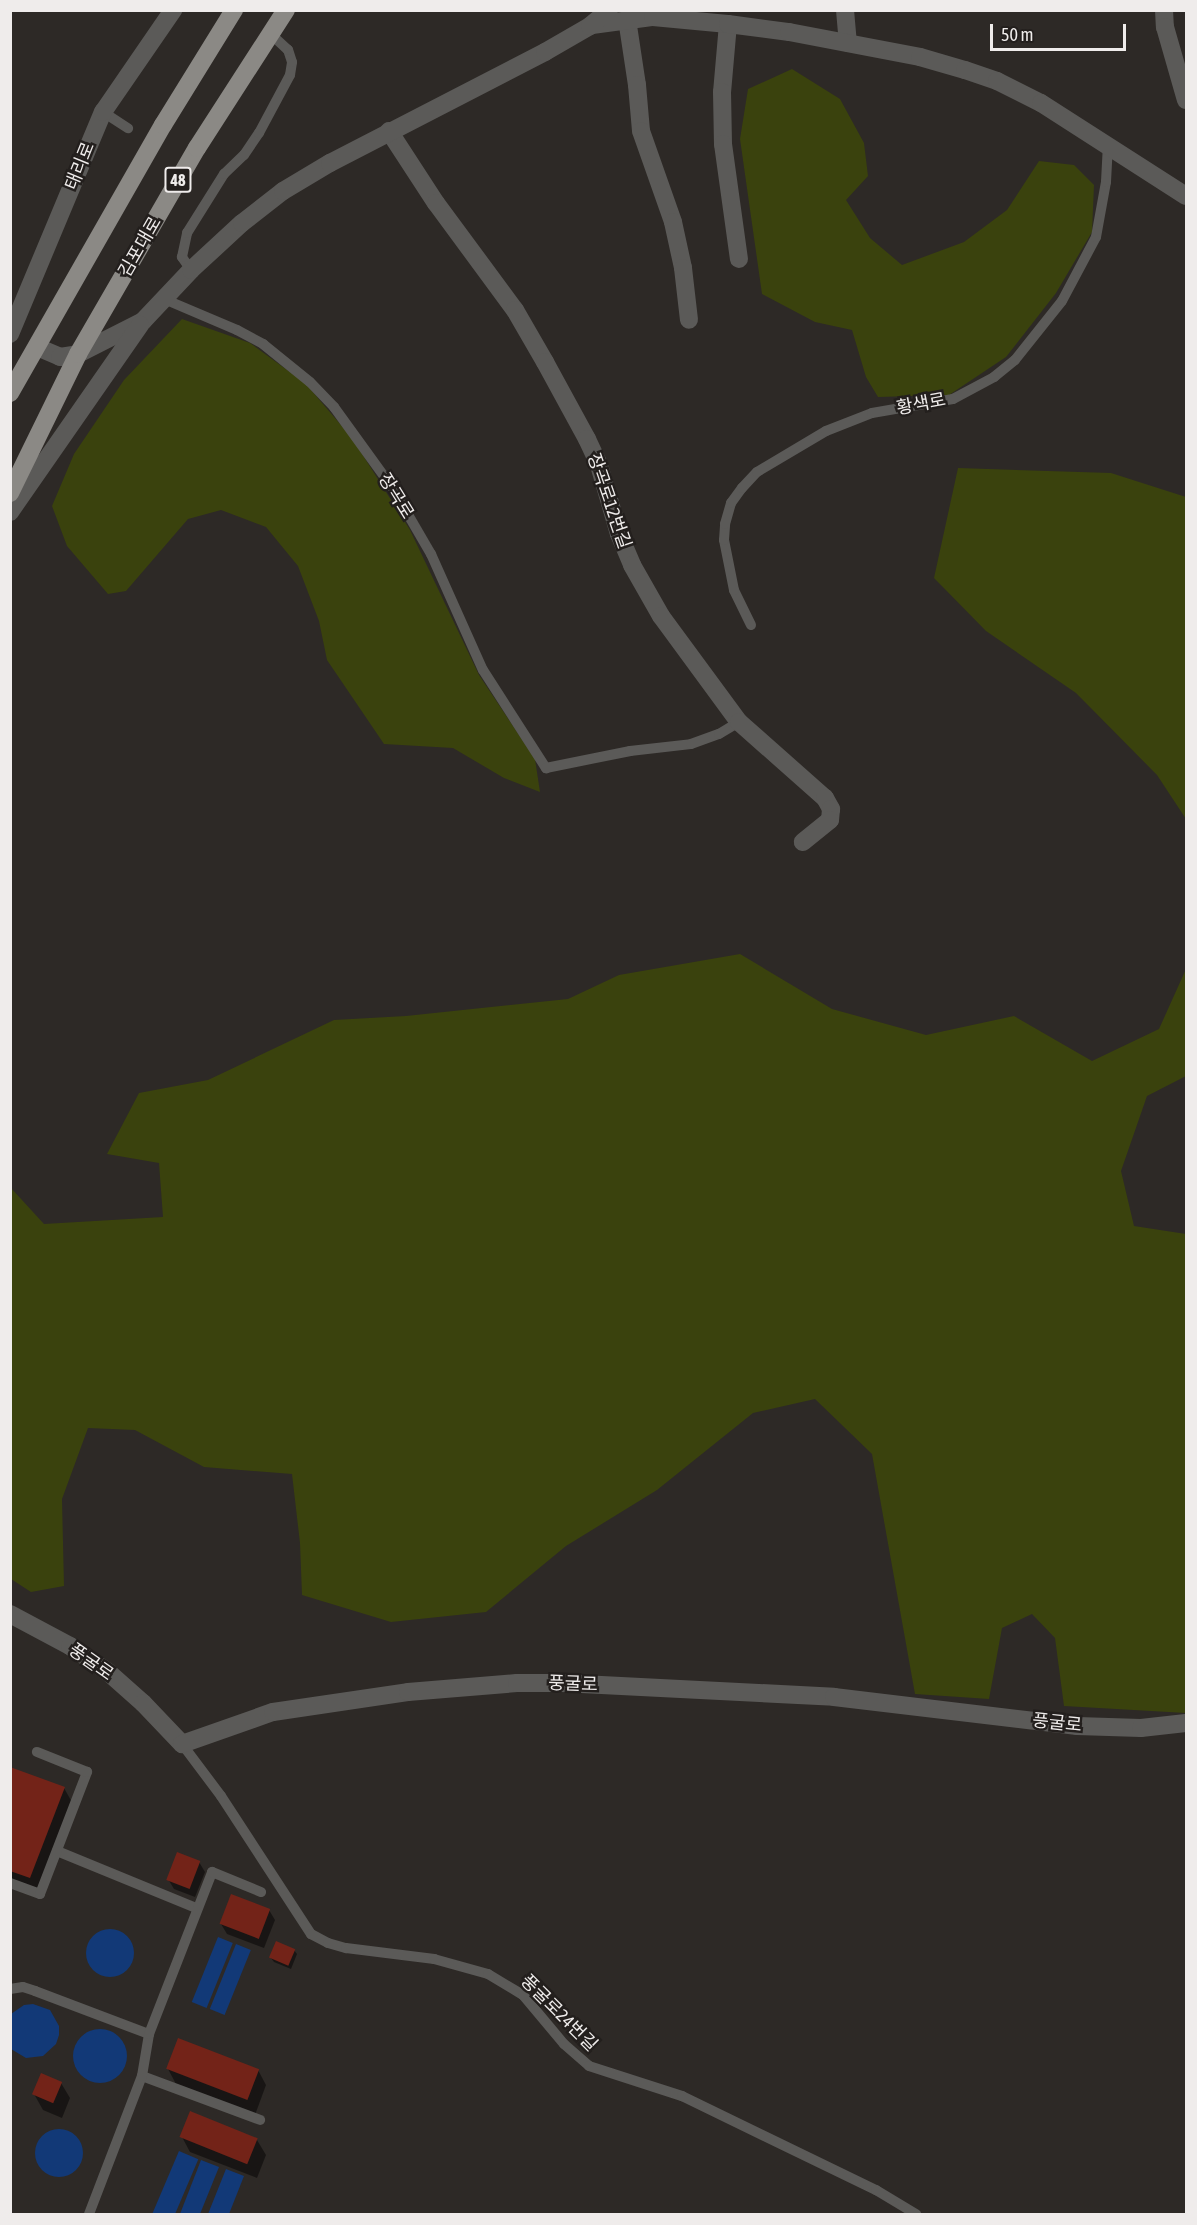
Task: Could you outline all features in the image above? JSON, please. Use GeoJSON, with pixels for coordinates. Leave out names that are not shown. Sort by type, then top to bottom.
{"type":"FeatureCollection","features":[{"type":"Feature","properties":{"kind":"main road","name":"48"},"geometry":{"type":"LineString","coordinates":[[10,393],[157,135],[234,10]]}},
{"type":"Feature","properties":{"kind":"main road","name":"김포대로"},"geometry":{"type":"LineString","coordinates":[[10,492],[78,354],[197,148],[286,10]]}},
{"type":"Feature","properties":{"kind":"street","name":"태리로"},"geometry":{"type":"LineString","coordinates":[[10,334],[103,112],[172,10]]}},
{"type":"Feature","properties":{"kind":"street"},"geometry":{"type":"LineString","coordinates":[[10,512],[143,321],[191,270],[242,223],[283,191],[389,131],[590,26],[609,10]]}},
{"type":"Feature","properties":{"kind":"street"},"geometry":{"type":"LineString","coordinates":[[845,10],[848,43]]}},
{"type":"Feature","properties":{"kind":"street"},"geometry":{"type":"LineString","coordinates":[[1164,10],[1165,27],[1186,100]]}},
{"type":"Feature","properties":{"kind":"street"},"geometry":{"type":"LineString","coordinates":[[590,26],[627,19],[684,15],[921,57],[997,81],[1041,103],[1186,196]]}},
{"type":"Feature","properties":{"kind":"street"},"geometry":{"type":"LineString","coordinates":[[627,19],[637,85],[640,131],[673,222],[683,268],[689,320]]}},
{"type":"Feature","properties":{"kind":"street"},"geometry":{"type":"LineString","coordinates":[[728,24],[722,92],[723,144],[739,259]]}},
{"type":"Feature","properties":{"kind":"street","name":"장곡로12번길"},"geometry":{"type":"LineString","coordinates":[[389,131],[436,203],[521,321],[587,438],[599,465],[619,534],[647,595],[675,637],[739,722],[814,787],[831,809],[830,820],[803,842]]}},
{"type":"Feature","properties":{"kind":"street"},"geometry":{"type":"LineString","coordinates":[[37,347],[60,357],[78,354],[143,321]]}},
{"type":"Feature","properties":{"kind":"street","name":"풍굴로"},"geometry":{"type":"LineString","coordinates":[[10,1614],[70,1646],[108,1672],[182,1744],[246,1719],[273,1712],[408,1692],[517,1683],[562,1683],[823,1696],[1087,1726],[1141,1728],[1186,1723]]}},
{"type":"Feature","properties":{"kind":"lane"},"geometry":{"type":"LineString","coordinates":[[191,270],[182,257],[187,234],[218,184],[259,133],[290,75],[292,62],[288,50],[271,34]]}},
{"type":"Feature","properties":{"kind":"lane"},"geometry":{"type":"LineString","coordinates":[[103,112],[128,128]]}},
{"type":"Feature","properties":{"kind":"lane","name":"황색로"},"geometry":{"type":"LineString","coordinates":[[751,625],[734,590],[724,540],[725,524],[731,503],[742,488],[757,472],[826,431],[872,413],[953,399],[994,378],[1015,360],[1062,302],[1096,237],[1106,182],[1108,144]]}},
{"type":"Feature","properties":{"kind":"lane"},"geometry":{"type":"LineString","coordinates":[[208,177],[218,184]]}},
{"type":"Feature","properties":{"kind":"lane","name":"장곡로"},"geometry":{"type":"LineString","coordinates":[[164,299],[237,330],[263,344],[310,382],[334,407],[392,487],[431,554],[483,670],[546,768],[630,751],[691,744],[719,734],[739,722]]}},
{"type":"Feature","properties":{"kind":"lane","name":"풍굴로24번길"},"geometry":{"type":"LineString","coordinates":[[182,1744],[221,1796],[311,1934],[328,1944],[442,1961],[488,1974],[523,1995],[564,2044],[589,2066],[682,2096],[876,2190],[916,2214]]}},
{"type":"Feature","properties":{"kind":"lane"},"geometry":{"type":"LineString","coordinates":[[10,1883],[40,1894],[87,1772],[37,1752]]}},
{"type":"Feature","properties":{"kind":"lane"},"geometry":{"type":"LineString","coordinates":[[57,1851],[196,1908]]}},
{"type":"Feature","properties":{"kind":"lane"},"geometry":{"type":"LineString","coordinates":[[89,2214],[142,2076],[149,2034],[196,1908],[212,1872],[261,1892]]}},
{"type":"Feature","properties":{"kind":"lane"},"geometry":{"type":"LineString","coordinates":[[10,1989],[23,1988],[35,1991],[149,2034]]}},
{"type":"Feature","properties":{"kind":"lane"},"geometry":{"type":"LineString","coordinates":[[142,2076],[260,2120]]}},
{"type":"Feature","properties":{"kind":"green space"},"geometry":{"type":"Polygon","coordinates":[[[792,69],[840,99],[864,143],[868,176],[846,200],[870,238],[902,265],[964,242],[1007,210],[1039,161],[1074,165],[1094,185],[1092,232],[1056,293],[1006,357],[949,395],[878,397],[866,377],[852,330],[815,322],[762,294],[740,139],[748,89],[792,69]]]}},
{"type":"Feature","properties":{"kind":"green space"},"geometry":{"type":"Polygon","coordinates":[[[182,319],[250,343],[305,383],[352,438],[410,530],[479,675],[535,759],[540,792],[504,778],[453,748],[384,744],[327,660],[319,621],[298,566],[266,527],[221,510],[188,519],[126,591],[108,594],[67,546],[52,506],[74,454],[124,380],[182,319]]]}},
{"type":"Feature","properties":{"kind":"green space"},"geometry":{"type":"Polygon","coordinates":[[[958,468],[1111,473],[1186,497],[1186,819],[1157,775],[1076,693],[986,631],[934,578],[958,468]]]}},
{"type":"Feature","properties":{"kind":"green space"},"geometry":{"type":"Polygon","coordinates":[[[740,954],[832,1009],[926,1035],[1014,1016],[1092,1061],[1159,1029],[1186,969],[1186,1076],[1147,1096],[1121,1171],[1134,1226],[1186,1234],[1186,1713],[1064,1706],[1055,1638],[1032,1614],[1002,1628],[989,1699],[915,1694],[872,1454],[815,1399],[753,1413],[657,1490],[566,1546],[486,1612],[391,1622],[302,1595],[300,1543],[292,1474],[204,1467],[135,1430],[88,1428],[62,1499],[64,1586],[31,1592],[11,1579],[11,1188],[44,1224],[163,1217],[159,1163],[107,1154],[139,1093],[208,1080],[334,1020],[406,1016],[568,999],[619,975],[740,954]]]}},
{"type":"Feature","properties":{"kind":"water"},"geometry":{"type":"Polygon","coordinates":[[[105,1929],[115,1929],[127,1936],[134,1948],[134,1958],[127,1970],[115,1977],[105,1977],[90,1966],[86,1958],[86,1948],[97,1933],[105,1929]]]}},
{"type":"Feature","properties":{"kind":"water"},"geometry":{"type":"Polygon","coordinates":[[[218,1937],[233,1943],[207,2008],[192,2002],[218,1937]]]}},
{"type":"Feature","properties":{"kind":"water"},"geometry":{"type":"Polygon","coordinates":[[[236,1944],[251,1950],[225,2015],[210,2009],[236,1944]]]}},
{"type":"Feature","properties":{"kind":"water"},"geometry":{"type":"Polygon","coordinates":[[[33,2004],[50,2010],[59,2026],[59,2035],[56,2044],[43,2056],[26,2058],[11,2049],[11,2014],[24,2005],[33,2004]]]}},
{"type":"Feature","properties":{"kind":"water"},"geometry":{"type":"Polygon","coordinates":[[[95,2029],[105,2029],[115,2033],[123,2041],[127,2056],[123,2071],[115,2079],[105,2083],[95,2083],[85,2079],[77,2071],[73,2061],[73,2051],[77,2041],[85,2033],[95,2029]]]}},
{"type":"Feature","properties":{"kind":"water"},"geometry":{"type":"Polygon","coordinates":[[[59,2129],[76,2136],[83,2153],[76,2170],[59,2177],[42,2170],[35,2153],[42,2136],[59,2129]]]}},
{"type":"Feature","properties":{"kind":"water"},"geometry":{"type":"Polygon","coordinates":[[[179,2151],[198,2159],[175,2214],[152,2214],[179,2151]]]}},
{"type":"Feature","properties":{"kind":"water"},"geometry":{"type":"Polygon","coordinates":[[[201,2160],[219,2167],[200,2214],[180,2214],[201,2160]]]}},
{"type":"Feature","properties":{"kind":"water"},"geometry":{"type":"Polygon","coordinates":[[[226,2169],[244,2176],[229,2214],[208,2214],[226,2169]]]}},
{"type":"Feature","properties":{"kind":"building"},"geometry":{"type":"Polygon","coordinates":[[[10,1767],[65,1787],[30,1878],[10,1871],[10,1767]]]}},
{"type":"Feature","properties":{"kind":"building"},"geometry":{"type":"Polygon","coordinates":[[[177,1852],[200,1861],[190,1889],[166,1880],[177,1852]]]}},
{"type":"Feature","properties":{"kind":"building"},"geometry":{"type":"Polygon","coordinates":[[[231,1894],[270,1909],[259,1939],[220,1924],[231,1894]]]}},
{"type":"Feature","properties":{"kind":"building"},"geometry":{"type":"Polygon","coordinates":[[[276,1941],[295,1949],[288,1966],[269,1958],[276,1941]]]}},
{"type":"Feature","properties":{"kind":"building"},"geometry":{"type":"Polygon","coordinates":[[[178,2038],[259,2069],[247,2100],[166,2069],[178,2038]]]}},
{"type":"Feature","properties":{"kind":"building"},"geometry":{"type":"Polygon","coordinates":[[[41,2073],[62,2082],[53,2103],[32,2094],[41,2073]]]}},
{"type":"Feature","properties":{"kind":"building"},"geometry":{"type":"Polygon","coordinates":[[[190,2111],[258,2138],[247,2164],[180,2137],[190,2111]]]}}]}
